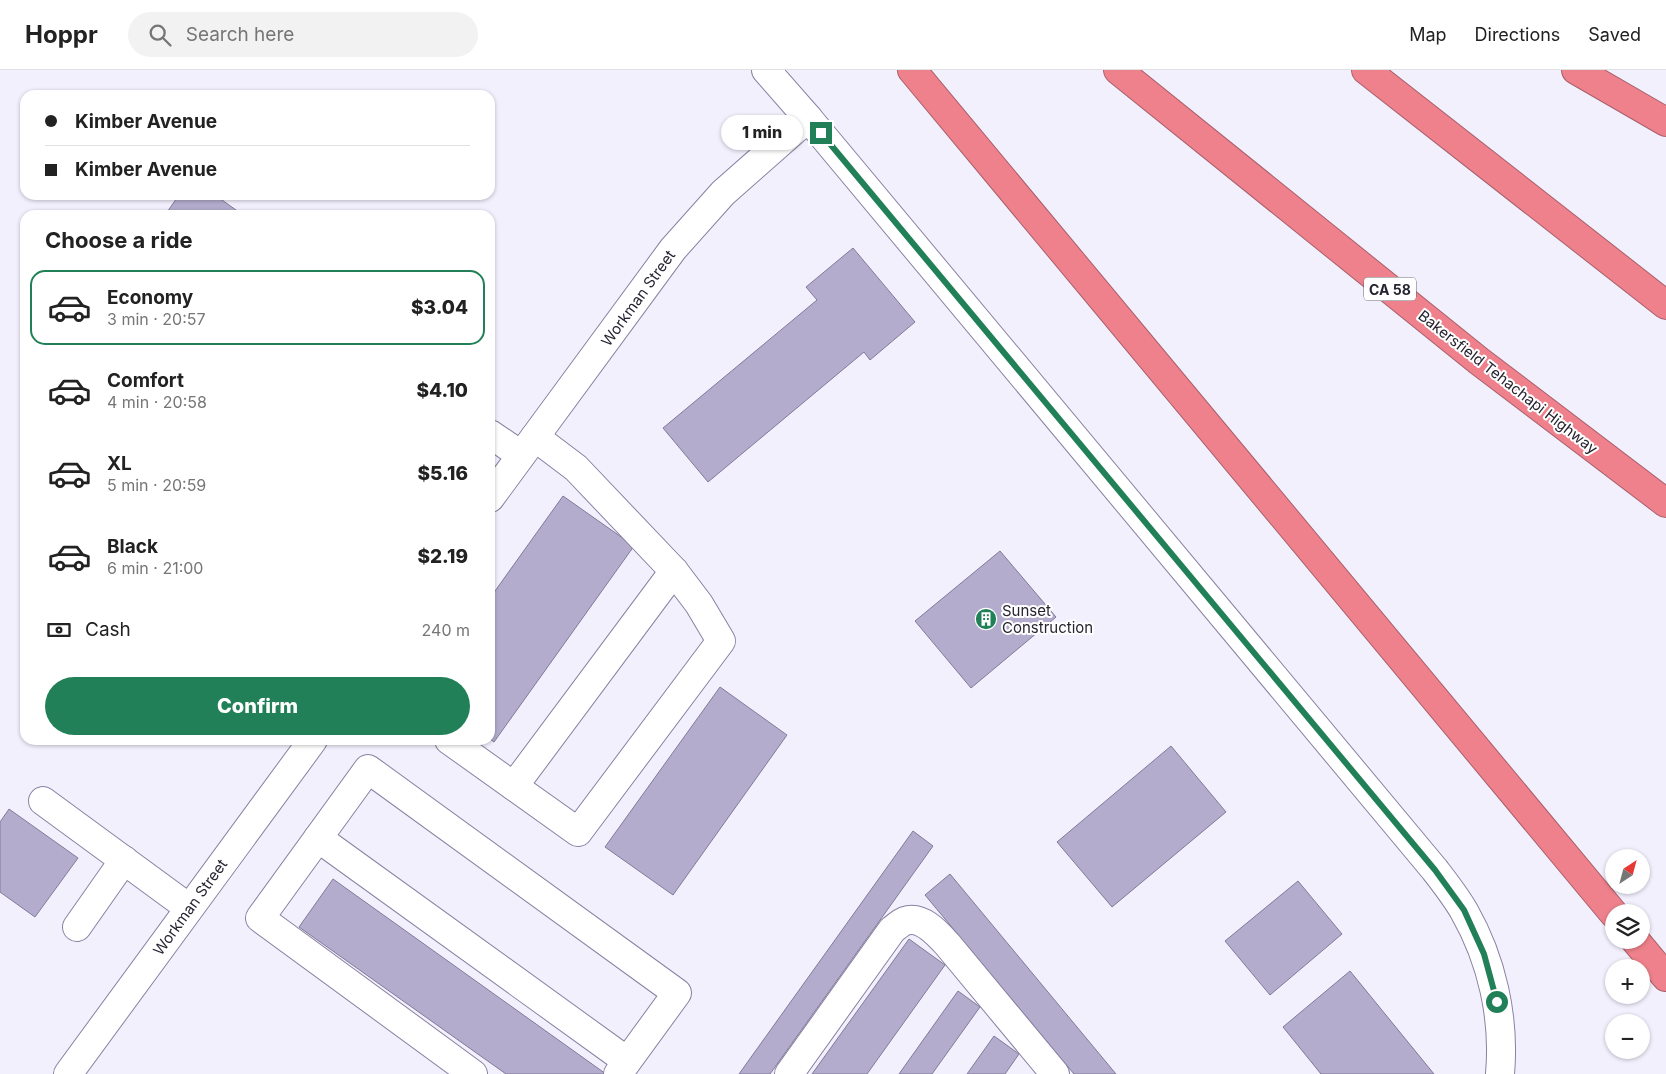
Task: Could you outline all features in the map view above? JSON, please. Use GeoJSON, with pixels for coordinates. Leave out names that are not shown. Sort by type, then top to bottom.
{"type":"FeatureCollection","features":[{"type":"Feature","properties":{"kind":"highway"},"geometry":{"type":"LineString","coordinates":[[912,70],[1606,904]]}},
{"type":"Feature","properties":{"kind":"highway","name":"Bakersfield Tehachapi Highway"},"geometry":{"type":"LineString","coordinates":[[1118,70],[1479,361],[1666,503]]}},
{"type":"Feature","properties":{"kind":"highway"},"geometry":{"type":"LineString","coordinates":[[1366,70],[1666,305]]}},
{"type":"Feature","properties":{"kind":"highway"},"geometry":{"type":"LineString","coordinates":[[1576,70],[1666,122]]}},
{"type":"Feature","properties":{"kind":"highway"},"geometry":{"type":"LineString","coordinates":[[1643,949],[1666,977]]}},
{"type":"Feature","properties":{"kind":"street"},"geometry":{"type":"LineString","coordinates":[[766,70],[1435,870],[1464,910],[1484,954],[1497,1002],[1502,1051],[1500,1074]]}},
{"type":"Feature","properties":{"kind":"street","name":"Workman Street"},"geometry":{"type":"LineString","coordinates":[[495,491],[673,249],[722,194],[808,118]]}},
{"type":"Feature","properties":{"kind":"street"},"geometry":{"type":"LineString","coordinates":[[456,745],[578,832],[720,640],[699,604],[674,570],[576,468],[528,446],[495,436]]}},
{"type":"Feature","properties":{"kind":"street"},"geometry":{"type":"LineString","coordinates":[[514,786],[674,570]]}},
{"type":"Feature","properties":{"kind":"street","name":"Workman Street"},"geometry":{"type":"LineString","coordinates":[[68,1074],[309,745]]}},
{"type":"Feature","properties":{"kind":"street"},"geometry":{"type":"LineString","coordinates":[[318,838],[623,1068],[677,993],[368,769],[260,918],[473,1074]]}},
{"type":"Feature","properties":{"kind":"street"},"geometry":{"type":"LineString","coordinates":[[43,801],[190,908]]}},
{"type":"Feature","properties":{"kind":"street"},"geometry":{"type":"LineString","coordinates":[[77,927],[124,860]]}},
{"type":"Feature","properties":{"kind":"street"},"geometry":{"type":"LineString","coordinates":[[789,1074],[892,930],[906,921],[920,921],[934,930],[944,940],[1055,1074]]}},
{"type":"Feature","properties":{"kind":"building"},"geometry":{"type":"Polygon","coordinates":[[[176,200],[222,200],[236,210],[168,210],[176,200]]]}},
{"type":"Feature","properties":{"kind":"building"},"geometry":{"type":"Polygon","coordinates":[[[853,248],[915,322],[870,360],[864,352],[708,482],[663,428],[817,300],[806,287],[853,248]]]}},
{"type":"Feature","properties":{"kind":"building"},"geometry":{"type":"Polygon","coordinates":[[[563,496],[634,546],[495,741],[495,591],[563,496]]]}},
{"type":"Feature","properties":{"kind":"building","name":"Sunset Construction"},"geometry":{"type":"Polygon","coordinates":[[[1000,551],[1056,617],[971,688],[915,621],[1000,551]]]}},
{"type":"Feature","properties":{"kind":"building"},"geometry":{"type":"Polygon","coordinates":[[[720,687],[787,735],[673,895],[605,847],[720,687]]]}},
{"type":"Feature","properties":{"kind":"building"},"geometry":{"type":"Polygon","coordinates":[[[1171,746],[1226,812],[1112,907],[1057,842],[1171,746]]]}},
{"type":"Feature","properties":{"kind":"building"},"geometry":{"type":"Polygon","coordinates":[[[9,809],[78,858],[35,917],[0,892],[0,822],[9,809]]]}},
{"type":"Feature","properties":{"kind":"building"},"geometry":{"type":"Polygon","coordinates":[[[913,831],[933,846],[770,1074],[739,1074],[913,831]]]}},
{"type":"Feature","properties":{"kind":"building"},"geometry":{"type":"Polygon","coordinates":[[[950,874],[1116,1074],[1074,1074],[925,895],[950,874]]]}},
{"type":"Feature","properties":{"kind":"building"},"geometry":{"type":"Polygon","coordinates":[[[333,879],[606,1074],[506,1074],[299,927],[333,879]]]}},
{"type":"Feature","properties":{"kind":"building"},"geometry":{"type":"Polygon","coordinates":[[[1298,881],[1342,934],[1270,995],[1225,941],[1298,881]]]}},
{"type":"Feature","properties":{"kind":"building"},"geometry":{"type":"Polygon","coordinates":[[[909,939],[945,965],[867,1074],[812,1074],[909,939]]]}},
{"type":"Feature","properties":{"kind":"building"},"geometry":{"type":"Polygon","coordinates":[[[1350,971],[1434,1074],[1321,1074],[1283,1027],[1350,971]]]}},
{"type":"Feature","properties":{"kind":"building"},"geometry":{"type":"Polygon","coordinates":[[[958,991],[980,1007],[932,1074],[899,1074],[958,991]]]}},
{"type":"Feature","properties":{"kind":"building"},"geometry":{"type":"Polygon","coordinates":[[[994,1036],[1019,1054],[1005,1074],[967,1074],[994,1036]]]}},
{"type":"Feature","properties":{"kind":"place","name":"Sunset Construction"},"geometry":{"type":"Point","coordinates":[986,619]}},
{"type":"Feature","properties":{"kind":"route"},"geometry":{"type":"LineString","coordinates":[[821,133],[1435,870],[1464,910],[1484,954],[1497,1002]]}}]}
